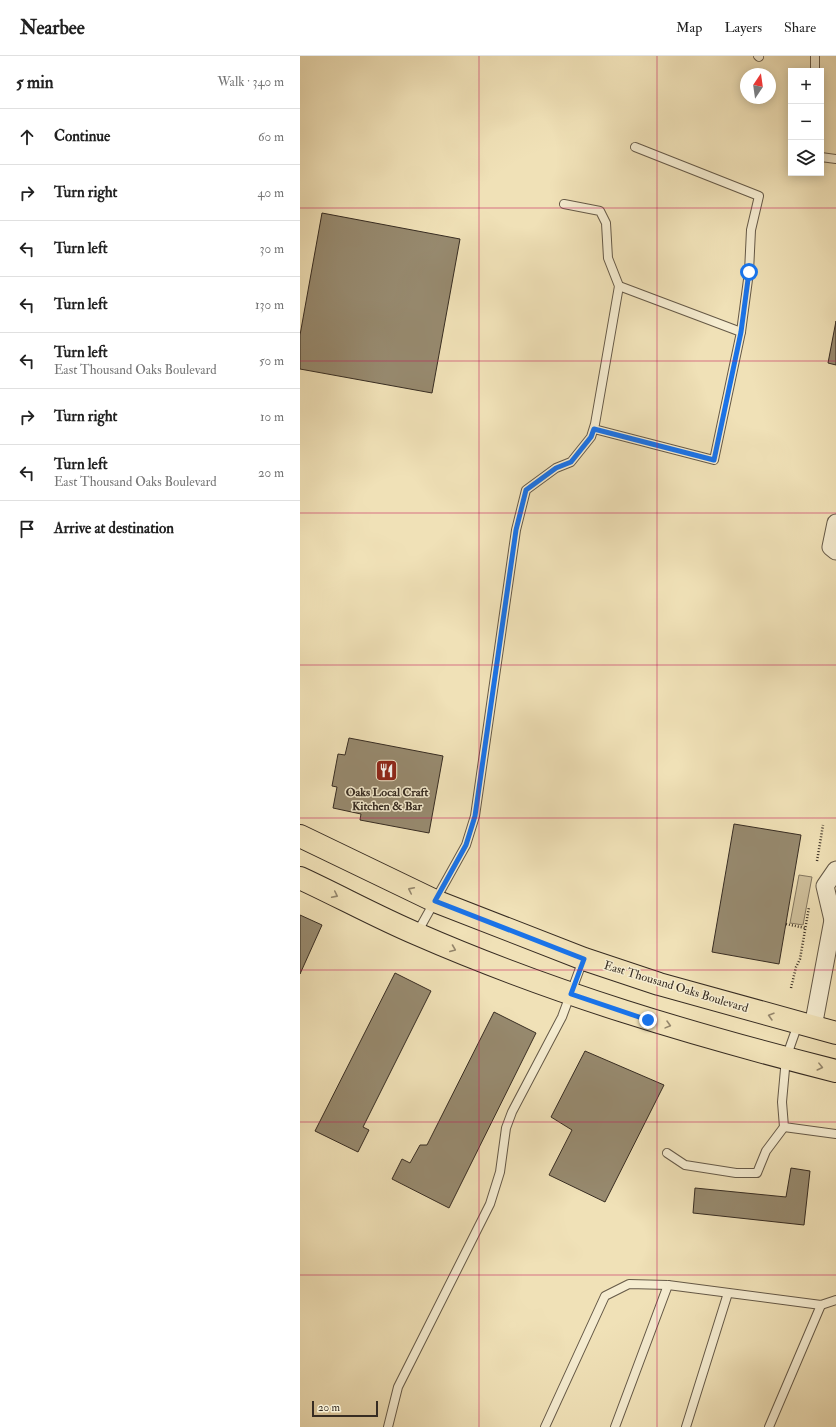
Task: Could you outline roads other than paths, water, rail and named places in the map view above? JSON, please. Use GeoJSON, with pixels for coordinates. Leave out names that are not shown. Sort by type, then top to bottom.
{"type":"FeatureCollection","features":[{"type":"Feature","properties":{"kind":"main road","name":"East Thousand Oaks Boulevard"},"geometry":{"type":"LineString","coordinates":[[300,836],[435,901],[584,959],[659,984],[836,1033]]}},
{"type":"Feature","properties":{"kind":"main road"},"geometry":{"type":"LineString","coordinates":[[300,878],[416,934],[510,972],[571,994],[648,1020],[836,1071]]}},
{"type":"Feature","properties":{"kind":"street"},"geometry":{"type":"LineString","coordinates":[[836,522],[831,547],[836,551]]}},
{"type":"Feature","properties":{"kind":"street"},"geometry":{"type":"LineString","coordinates":[[806,1025],[834,917],[825,886],[836,870]]}},
{"type":"Feature","properties":{"kind":"lane"},"geometry":{"type":"LineString","coordinates":[[815,56],[815,68]]}},
{"type":"Feature","properties":{"kind":"lane"},"geometry":{"type":"LineString","coordinates":[[594,429],[714,460],[741,332],[749,272],[751,230],[759,196],[635,147]]}},
{"type":"Feature","properties":{"kind":"lane"},"geometry":{"type":"LineString","coordinates":[[824,157],[836,159]]}},
{"type":"Feature","properties":{"kind":"lane"},"geometry":{"type":"LineString","coordinates":[[416,934],[466,845],[475,816],[516,530],[526,490],[556,468],[571,462],[591,437],[594,429],[619,286],[608,258],[606,223],[600,211],[564,204]]}},
{"type":"Feature","properties":{"kind":"lane"},"geometry":{"type":"LineString","coordinates":[[619,286],[741,332]]}},
{"type":"Feature","properties":{"kind":"lane"},"geometry":{"type":"LineString","coordinates":[[388,1427],[398,1387],[490,1204],[500,1172],[506,1128],[512,1112],[562,1017],[584,959]]}},
{"type":"Feature","properties":{"kind":"lane"},"geometry":{"type":"LineString","coordinates":[[667,1154],[685,1165],[736,1173],[758,1173],[766,1151],[784,1127],[782,1102],[786,1058],[806,1025]]}},
{"type":"Feature","properties":{"kind":"lane"},"geometry":{"type":"LineString","coordinates":[[784,1127],[836,1134]]}},
{"type":"Feature","properties":{"kind":"lane"},"geometry":{"type":"LineString","coordinates":[[545,1427],[605,1296],[629,1284],[668,1285],[821,1305],[836,1300]]}},
{"type":"Feature","properties":{"kind":"lane"},"geometry":{"type":"LineString","coordinates":[[615,1427],[668,1285]]}},
{"type":"Feature","properties":{"kind":"lane"},"geometry":{"type":"LineString","coordinates":[[686,1427],[728,1293]]}},
{"type":"Feature","properties":{"kind":"lane"},"geometry":{"type":"LineString","coordinates":[[769,1427],[821,1305]]}},
{"type":"Feature","properties":{"kind":"place","name":"Oaks Local Craft Kitchen & Bar"},"geometry":{"type":"Point","coordinates":[387,771]}}]}
